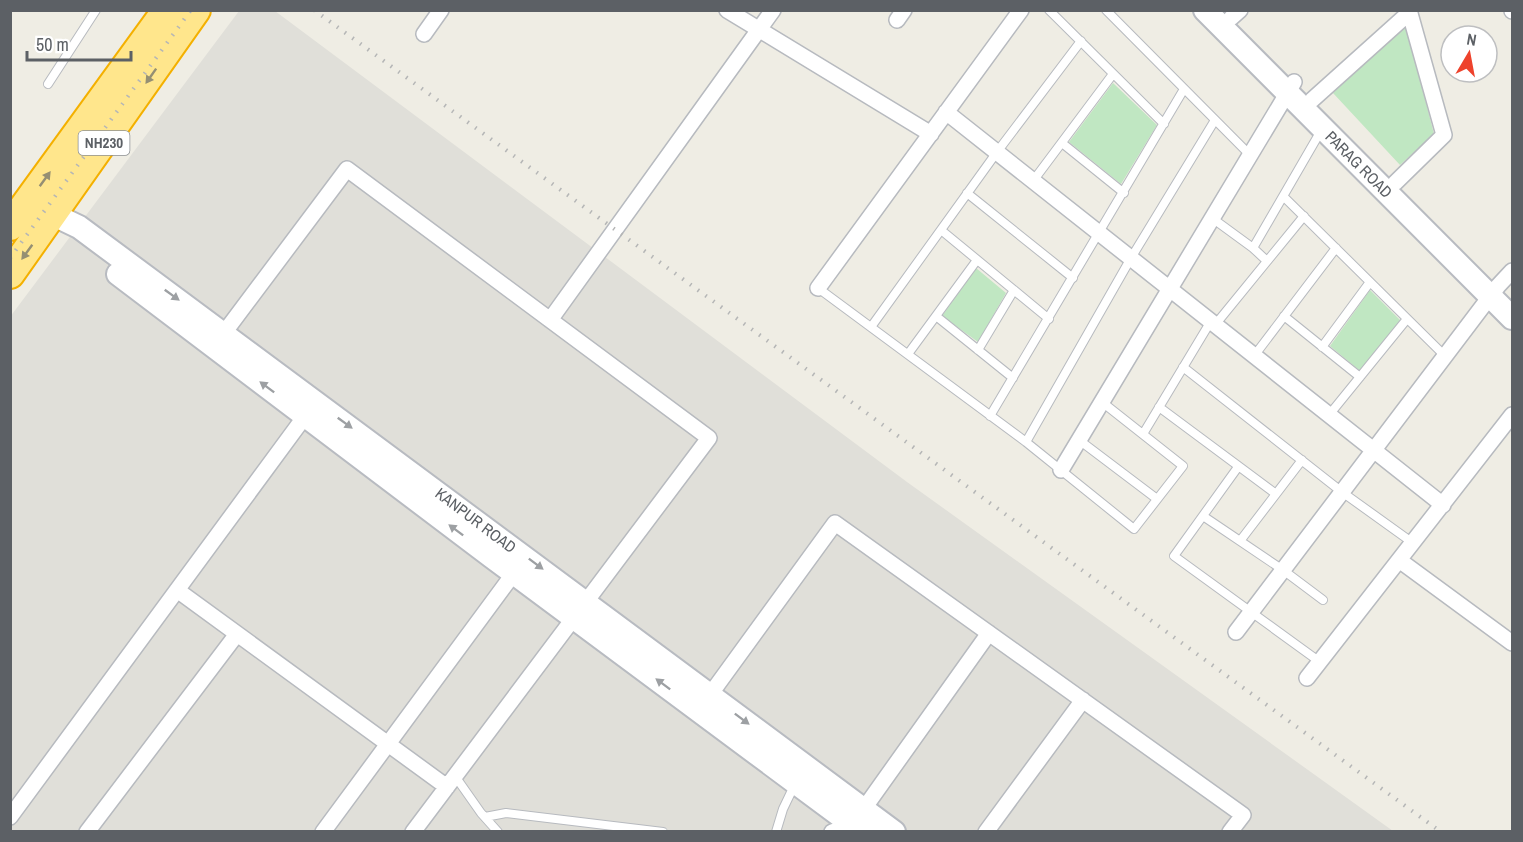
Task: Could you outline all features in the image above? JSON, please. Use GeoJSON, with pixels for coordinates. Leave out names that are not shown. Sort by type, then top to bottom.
{"type":"FeatureCollection","features":[{"type":"Feature","properties":{"kind":"highway","name":"NH230"},"geometry":{"type":"LineString","coordinates":[[10,226],[167,10]]}},
{"type":"Feature","properties":{"kind":"highway","name":"NH230"},"geometry":{"type":"LineString","coordinates":[[10,274],[54,215],[196,10]]}},
{"type":"Feature","properties":{"kind":"street"},"geometry":{"type":"LineString","coordinates":[[424,34],[441,10]]}},
{"type":"Feature","properties":{"kind":"street"},"geometry":{"type":"LineString","coordinates":[[727,10],[931,134]]}},
{"type":"Feature","properties":{"kind":"street"},"geometry":{"type":"LineString","coordinates":[[550,320],[773,10]]}},
{"type":"Feature","properties":{"kind":"street"},"geometry":{"type":"LineString","coordinates":[[818,288],[1021,10]]}},
{"type":"Feature","properties":{"kind":"street","name":"PARAG ROAD"},"geometry":{"type":"LineString","coordinates":[[1205,10],[1291,87],[1312,100],[1504,288],[1512,318]]}},
{"type":"Feature","properties":{"kind":"street"},"geometry":{"type":"LineString","coordinates":[[1312,100],[1409,11],[1444,135],[1395,183]]}},
{"type":"Feature","properties":{"kind":"street","name":"PARAG ROAD"},"geometry":{"type":"LineString","coordinates":[[1231,13],[1322,128],[1504,288]]}},
{"type":"Feature","properties":{"kind":"street"},"geometry":{"type":"LineString","coordinates":[[1061,470],[1291,87]]}},
{"type":"Feature","properties":{"kind":"street"},"geometry":{"type":"LineString","coordinates":[[946,112],[1443,505]]}},
{"type":"Feature","properties":{"kind":"street"},"geometry":{"type":"LineString","coordinates":[[224,333],[347,169],[709,438],[413,831]]}},
{"type":"Feature","properties":{"kind":"street","name":"KANPUR ROAD"},"geometry":{"type":"LineString","coordinates":[[54,215],[80,227],[224,333],[311,409],[705,703],[853,824],[894,831]]}},
{"type":"Feature","properties":{"kind":"street"},"geometry":{"type":"LineString","coordinates":[[54,215],[65,234],[311,409],[514,573],[579,609]]}},
{"type":"Feature","properties":{"kind":"street"},"geometry":{"type":"LineString","coordinates":[[1236,632],[1445,356],[1504,288]]}},
{"type":"Feature","properties":{"kind":"street"},"geometry":{"type":"LineString","coordinates":[[10,817],[311,409]]}},
{"type":"Feature","properties":{"kind":"street"},"geometry":{"type":"LineString","coordinates":[[1307,678],[1512,415]]}},
{"type":"Feature","properties":{"kind":"street"},"geometry":{"type":"LineString","coordinates":[[989,633],[853,824],[796,782],[705,703],[835,523],[1083,700],[1243,815],[1230,831]]}},
{"type":"Feature","properties":{"kind":"street"},"geometry":{"type":"LineString","coordinates":[[1399,560],[1512,643]]}},
{"type":"Feature","properties":{"kind":"street"},"geometry":{"type":"LineString","coordinates":[[323,831],[514,573]]}},
{"type":"Feature","properties":{"kind":"street"},"geometry":{"type":"LineString","coordinates":[[177,590],[388,744],[451,781]]}},
{"type":"Feature","properties":{"kind":"street"},"geometry":{"type":"LineString","coordinates":[[87,831],[237,634]]}},
{"type":"Feature","properties":{"kind":"street"},"geometry":{"type":"LineString","coordinates":[[986,831],[1083,700]]}},
{"type":"Feature","properties":{"kind":"lane"},"geometry":{"type":"LineString","coordinates":[[48,84],[96,10]]}},
{"type":"Feature","properties":{"kind":"lane"},"geometry":{"type":"LineString","coordinates":[[1050,10],[1164,124]]}},
{"type":"Feature","properties":{"kind":"lane"},"geometry":{"type":"LineString","coordinates":[[1106,10],[1250,155]]}},
{"type":"Feature","properties":{"kind":"lane"},"geometry":{"type":"LineString","coordinates":[[871,327],[997,152],[1081,41]]}},
{"type":"Feature","properties":{"kind":"lane"},"geometry":{"type":"LineString","coordinates":[[1033,181],[1113,74]]}},
{"type":"Feature","properties":{"kind":"lane"},"geometry":{"type":"LineString","coordinates":[[990,416],[1184,89]]}},
{"type":"Feature","properties":{"kind":"lane"},"geometry":{"type":"LineString","coordinates":[[1026,442],[1131,258],[1215,120]]}},
{"type":"Feature","properties":{"kind":"lane"},"geometry":{"type":"LineString","coordinates":[[1253,248],[1322,128]]}},
{"type":"Feature","properties":{"kind":"lane"},"geometry":{"type":"LineString","coordinates":[[1062,143],[1124,193]]}},
{"type":"Feature","properties":{"kind":"lane"},"geometry":{"type":"LineString","coordinates":[[967,193],[1073,278]]}},
{"type":"Feature","properties":{"kind":"lane"},"geometry":{"type":"LineString","coordinates":[[1284,196],[1445,356]]}},
{"type":"Feature","properties":{"kind":"lane"},"geometry":{"type":"LineString","coordinates":[[1143,434],[1183,367],[1213,323],[1304,216]]}},
{"type":"Feature","properties":{"kind":"lane"},"geometry":{"type":"LineString","coordinates":[[1212,218],[1267,261]]}},
{"type":"Feature","properties":{"kind":"lane"},"geometry":{"type":"LineString","coordinates":[[941,230],[1049,319]]}},
{"type":"Feature","properties":{"kind":"lane"},"geometry":{"type":"LineString","coordinates":[[1254,356],[1336,248]]}},
{"type":"Feature","properties":{"kind":"lane"},"geometry":{"type":"LineString","coordinates":[[908,354],[977,260]]}},
{"type":"Feature","properties":{"kind":"lane"},"geometry":{"type":"LineString","coordinates":[[1322,347],[1370,282]]}},
{"type":"Feature","properties":{"kind":"lane"},"geometry":{"type":"LineString","coordinates":[[818,288],[1026,442],[1134,529],[1183,466],[1102,402]]}},
{"type":"Feature","properties":{"kind":"lane"},"geometry":{"type":"LineString","coordinates":[[978,350],[1014,290]]}},
{"type":"Feature","properties":{"kind":"lane"},"geometry":{"type":"LineString","coordinates":[[936,316],[1013,378]]}},
{"type":"Feature","properties":{"kind":"lane"},"geometry":{"type":"LineString","coordinates":[[1284,316],[1360,377]]}},
{"type":"Feature","properties":{"kind":"lane"},"geometry":{"type":"LineString","coordinates":[[1329,415],[1407,318]]}},
{"type":"Feature","properties":{"kind":"lane"},"geometry":{"type":"LineString","coordinates":[[1183,367],[1342,492],[1413,543]]}},
{"type":"Feature","properties":{"kind":"lane"},"geometry":{"type":"LineString","coordinates":[[1159,407],[1276,494]]}},
{"type":"Feature","properties":{"kind":"lane"},"geometry":{"type":"LineString","coordinates":[[1079,440],[1157,499]]}},
{"type":"Feature","properties":{"kind":"lane"},"geometry":{"type":"LineString","coordinates":[[1240,541],[1302,460]]}},
{"type":"Feature","properties":{"kind":"lane"},"geometry":{"type":"LineString","coordinates":[[1238,467],[1174,556],[1320,662]]}},
{"type":"Feature","properties":{"kind":"lane"},"geometry":{"type":"LineString","coordinates":[[1203,516],[1323,600]]}},
{"type":"Feature","properties":{"kind":"lane"},"geometry":{"type":"LineString","coordinates":[[451,781],[498,831]]}},
{"type":"Feature","properties":{"kind":"lane"},"geometry":{"type":"LineString","coordinates":[[776,831],[783,809],[796,782]]}},
{"type":"Feature","properties":{"kind":"lane"},"geometry":{"type":"LineString","coordinates":[[485,817],[506,813],[663,831]]}},
{"type":"Feature","properties":{"kind":"shaded area"},"geometry":{"type":"Polygon","coordinates":[[[239,11],[275,11],[907,482],[1393,831],[11,831],[10,317],[239,11]]]}},
{"type":"Feature","properties":{"kind":"green space"},"geometry":{"type":"Polygon","coordinates":[[[1406,25],[1434,134],[1400,165],[1333,93],[1406,25]]]}},
{"type":"Feature","properties":{"kind":"green space"},"geometry":{"type":"Polygon","coordinates":[[[1113,83],[1157,125],[1121,184],[1069,142],[1113,83]]]}},
{"type":"Feature","properties":{"kind":"green space"},"geometry":{"type":"Polygon","coordinates":[[[976,268],[1006,293],[978,342],[942,316],[976,268]]]}},
{"type":"Feature","properties":{"kind":"green space"},"geometry":{"type":"Polygon","coordinates":[[[1370,290],[1401,321],[1360,371],[1330,346],[1370,290]]]}},
{"type":"Feature","properties":{"kind":"railway"},"geometry":{"type":"LineString","coordinates":[[10,258],[191,10]]}},
{"type":"Feature","properties":{"kind":"railway"},"geometry":{"type":"LineString","coordinates":[[314,10],[1441,832]]}}]}
